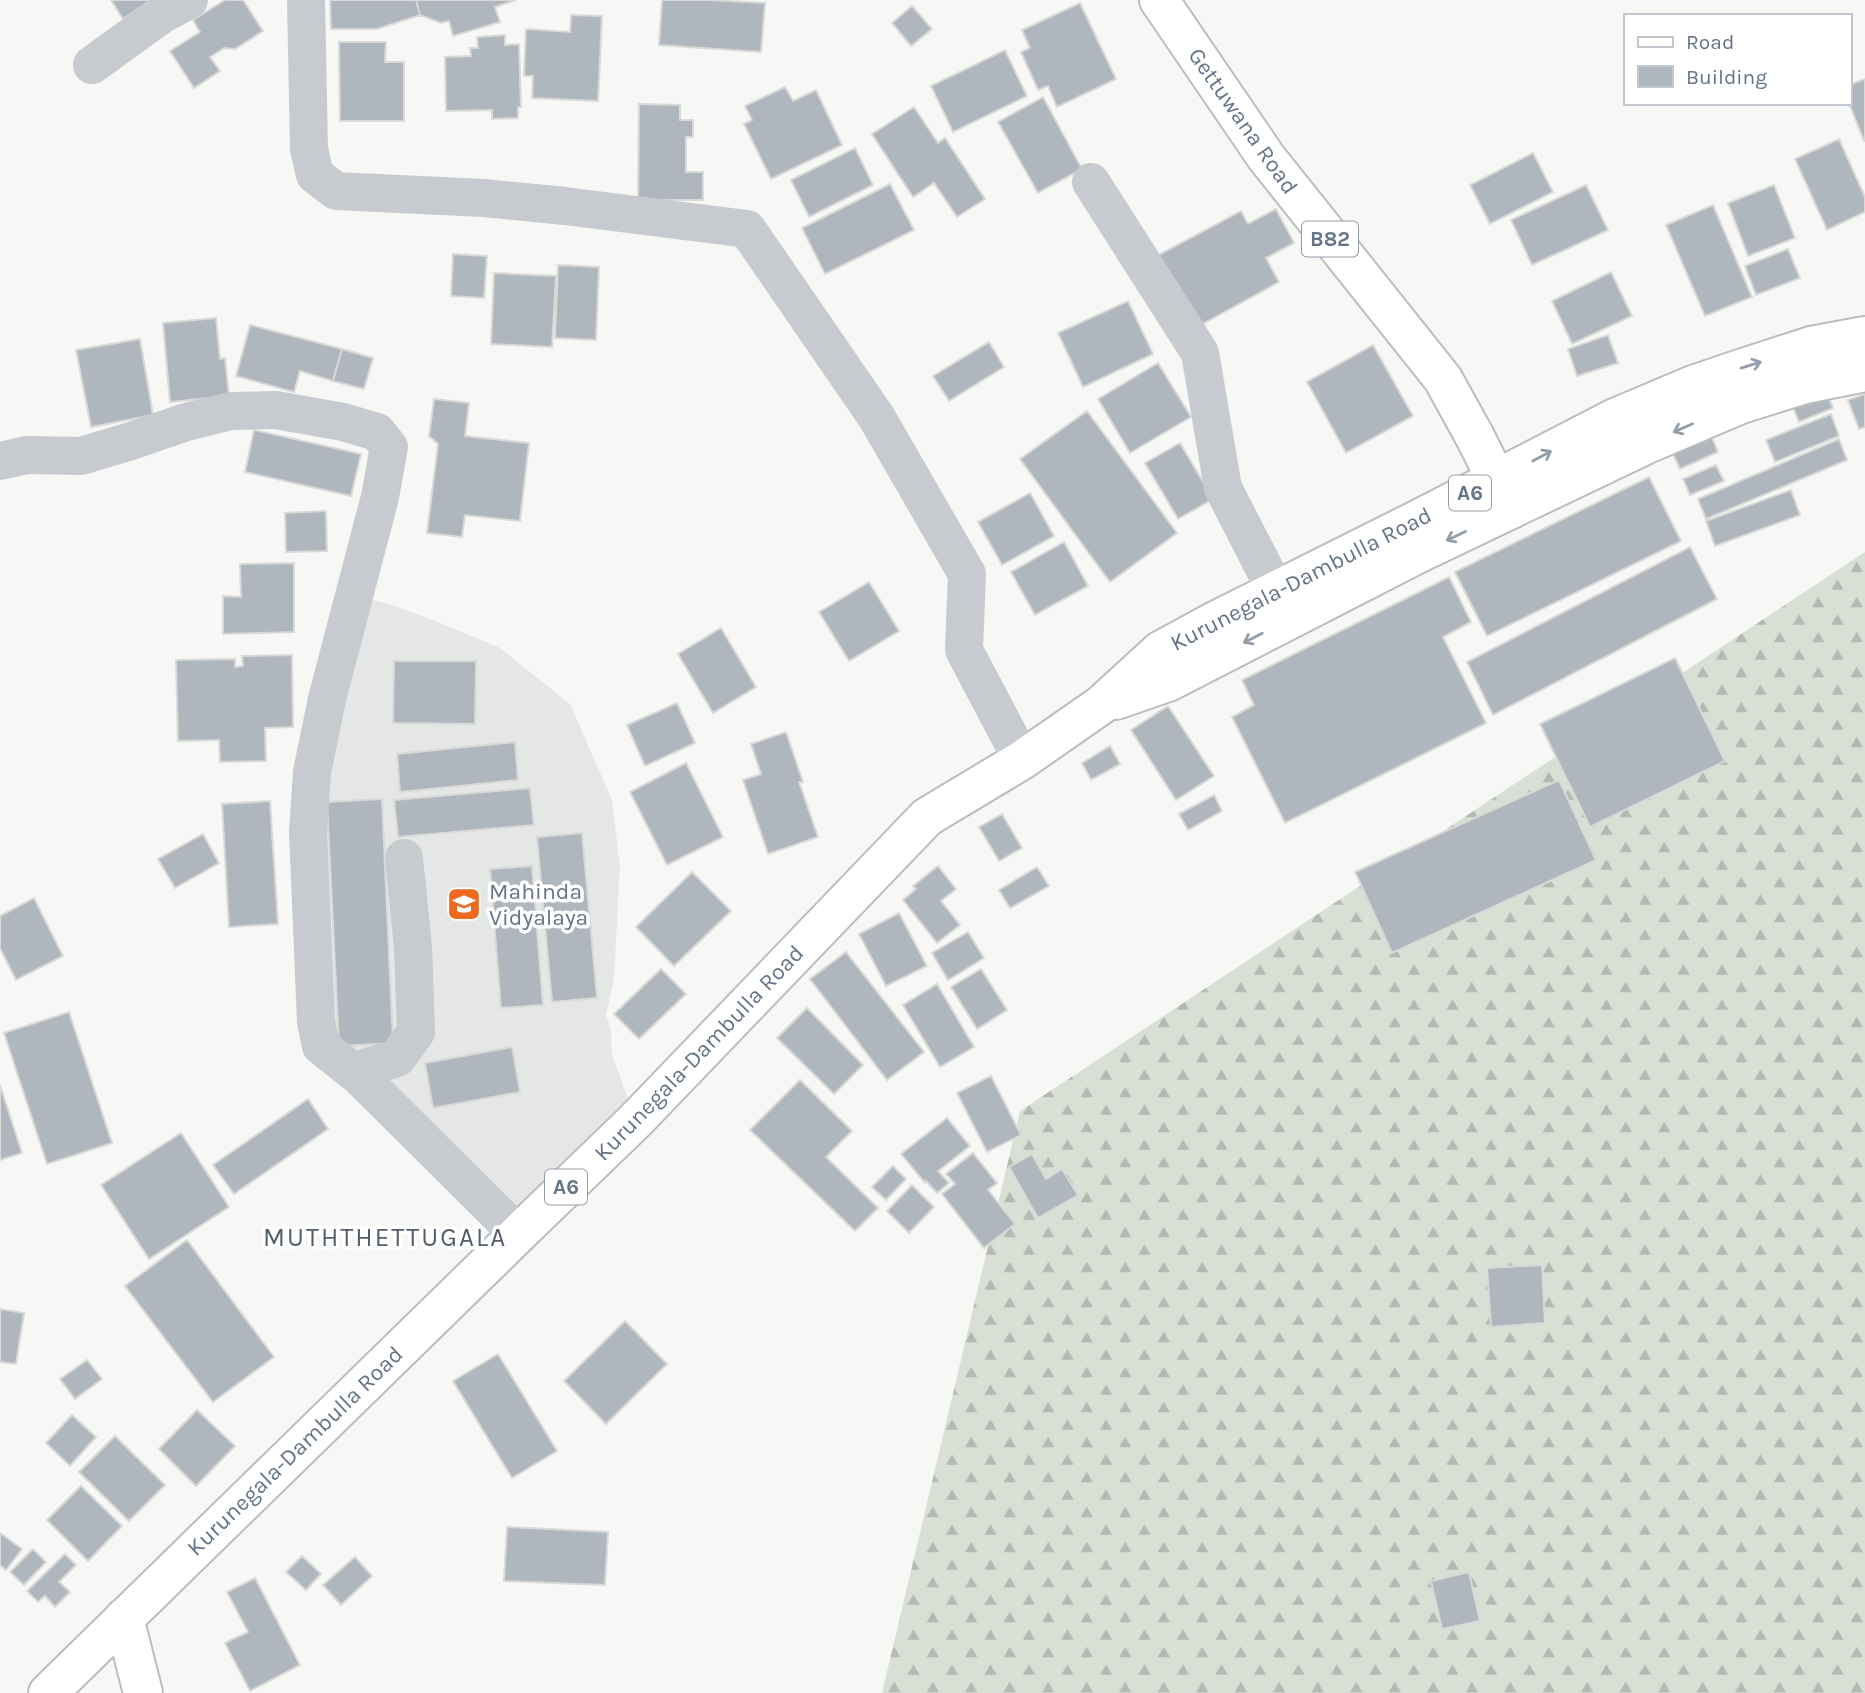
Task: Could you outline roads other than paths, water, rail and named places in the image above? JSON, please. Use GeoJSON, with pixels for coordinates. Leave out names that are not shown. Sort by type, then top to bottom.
{"type":"FeatureCollection","features":[{"type":"Feature","properties":{"kind":"main road","name":"Gettuwana Road"},"geometry":{"type":"LineString","coordinates":[[1159,0],[1266,157],[1443,379],[1504,495]]}},
{"type":"Feature","properties":{"kind":"main road","name":"Kurunegala-Dambulla Road"},"geometry":{"type":"LineString","coordinates":[[1101,705],[1168,682],[1417,554],[1617,417],[1693,385],[1811,346],[1865,335]]}},
{"type":"Feature","properties":{"kind":"main road","name":"Kurunegala-Dambulla Road"},"geometry":{"type":"LineString","coordinates":[[48,1693],[636,1121],[927,817],[1022,760],[1101,705],[1160,651],[1276,591],[1504,495],[1585,472],[1741,404],[1805,384],[1865,372]]}},
{"type":"Feature","properties":{"kind":"main road"},"geometry":{"type":"LineString","coordinates":[[124,1618],[143,1693]]}},
{"type":"Feature","properties":{"kind":"street"},"geometry":{"type":"LineString","coordinates":[[92,65],[161,15],[189,0]]}},
{"type":"Feature","properties":{"kind":"street"},"geometry":{"type":"LineString","coordinates":[[306,0],[309,149],[315,175],[336,191],[484,198],[747,229],[877,418],[967,574],[964,650],[1022,760]]}},
{"type":"Feature","properties":{"kind":"street"},"geometry":{"type":"LineString","coordinates":[[1091,182],[1200,353],[1223,488],[1276,591]]}},
{"type":"Feature","properties":{"kind":"street"},"geometry":{"type":"LineString","coordinates":[[0,461],[27,455],[81,456],[186,422],[231,411],[276,410],[343,422],[377,432],[389,447],[380,497],[327,699],[312,772],[308,832],[316,1022],[321,1046],[361,1078],[518,1234]]}},
{"type":"Feature","properties":{"kind":"street"},"geometry":{"type":"LineString","coordinates":[[361,1078],[365,1068],[397,1058],[416,1031],[413,947],[404,858]]}},
{"type":"Feature","properties":{"kind":"place","name":"Mahinda Vidyalaya"},"geometry":{"type":"Point","coordinates":[464,904]}},
{"type":"Feature","properties":{"kind":"district","name":"MUTHTHETTUGALA"},"geometry":{"type":"Point","coordinates":[385,1237]}}]}
